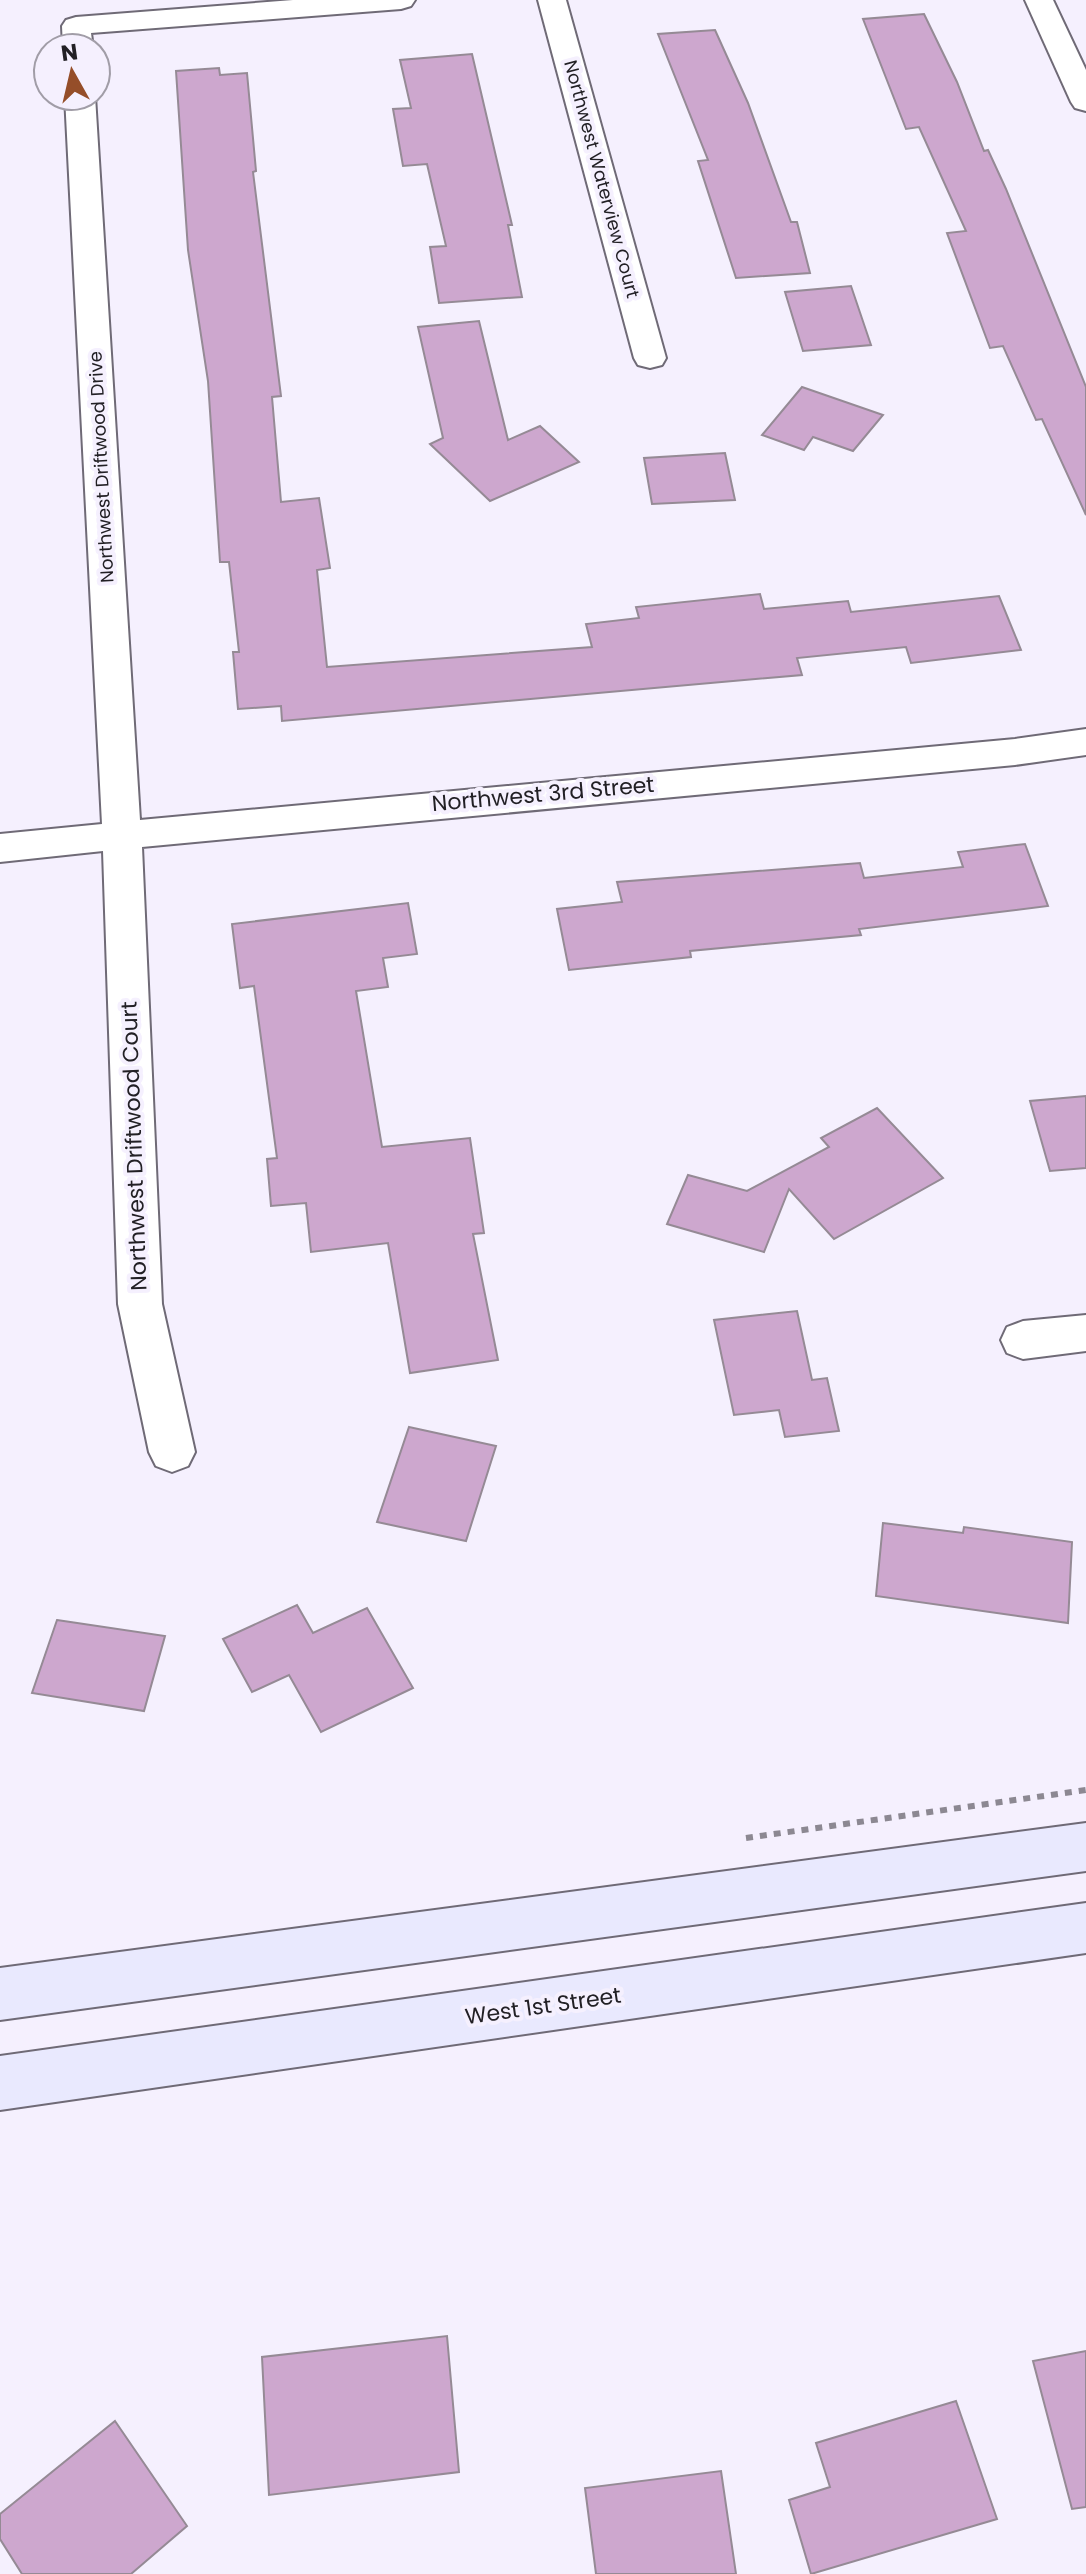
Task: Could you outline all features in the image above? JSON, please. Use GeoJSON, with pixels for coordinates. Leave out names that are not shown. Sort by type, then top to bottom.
{"type":"FeatureCollection","features":[{"type":"Feature","properties":{"kind":"main road"},"geometry":{"type":"LineString","coordinates":[[0,1994],[1086,1847]]}},
{"type":"Feature","properties":{"kind":"main road","name":"West 1st Street"},"geometry":{"type":"LineString","coordinates":[[0,2083],[1086,1928]]}},
{"type":"Feature","properties":{"kind":"street"},"geometry":{"type":"LineString","coordinates":[[112,33],[401,0]]}},
{"type":"Feature","properties":{"kind":"street","name":"Northwest Waterview Court"},"geometry":{"type":"LineString","coordinates":[[552,0],[650,358]]}},
{"type":"Feature","properties":{"kind":"street"},"geometry":{"type":"LineString","coordinates":[[1039,0],[1086,102]]}},
{"type":"Feature","properties":{"kind":"street","name":"Northwest Driftwood Drive"},"geometry":{"type":"LineString","coordinates":[[81,112],[122,838]]}},
{"type":"Feature","properties":{"kind":"street","name":"Northwest 3rd Street"},"geometry":{"type":"LineString","coordinates":[[0,848],[394,808],[1015,752],[1086,742]]}},
{"type":"Feature","properties":{"kind":"street","name":"Northwest Driftwood Court"},"geometry":{"type":"LineString","coordinates":[[122,838],[140,1304],[172,1452]]}},
{"type":"Feature","properties":{"kind":"street"},"geometry":{"type":"LineString","coordinates":[[1023,1340],[1086,1333]]}},
{"type":"Feature","properties":{"kind":"building"},"geometry":{"type":"Polygon","coordinates":[[[924,14],[957,82],[984,151],[988,150],[1006,189],[1086,387],[1086,515],[1042,419],[1036,420],[1003,346],[990,348],[947,233],[966,231],[919,127],[906,129],[863,19],[924,14]]]}},
{"type":"Feature","properties":{"kind":"building"},"geometry":{"type":"Polygon","coordinates":[[[715,30],[748,103],[791,222],[797,222],[810,273],[736,278],[698,161],[708,160],[658,34],[715,30]]]}},
{"type":"Feature","properties":{"kind":"building"},"geometry":{"type":"Polygon","coordinates":[[[472,54],[512,225],[508,225],[522,297],[439,303],[430,247],[446,246],[427,164],[403,166],[393,109],[411,108],[400,60],[472,54]]]}},
{"type":"Feature","properties":{"kind":"building"},"geometry":{"type":"Polygon","coordinates":[[[219,68],[220,75],[247,73],[256,171],[253,172],[281,396],[272,397],[281,502],[319,498],[330,568],[317,570],[327,667],[592,647],[586,624],[639,618],[636,607],[760,594],[764,609],[848,601],[851,612],[999,596],[1021,650],[911,663],[906,647],[797,658],[802,675],[282,721],[281,706],[238,709],[233,652],[239,652],[229,562],[220,562],[208,381],[188,250],[176,71],[219,68]]]}},
{"type":"Feature","properties":{"kind":"building"},"geometry":{"type":"Polygon","coordinates":[[[851,286],[871,345],[803,351],[785,292],[851,286]]]}},
{"type":"Feature","properties":{"kind":"building"},"geometry":{"type":"Polygon","coordinates":[[[479,321],[508,440],[540,426],[579,462],[490,501],[430,444],[443,438],[418,327],[479,321]]]}},
{"type":"Feature","properties":{"kind":"building"},"geometry":{"type":"Polygon","coordinates":[[[802,387],[883,415],[853,451],[813,437],[804,450],[762,435],[802,387]]]}},
{"type":"Feature","properties":{"kind":"building"},"geometry":{"type":"Polygon","coordinates":[[[725,453],[735,500],[652,504],[644,458],[725,453]]]}},
{"type":"Feature","properties":{"kind":"building"},"geometry":{"type":"Polygon","coordinates":[[[1025,844],[1048,906],[859,929],[861,935],[690,951],[691,957],[569,970],[557,909],[622,902],[617,882],[860,863],[864,878],[963,867],[958,852],[1025,844]]]}},
{"type":"Feature","properties":{"kind":"building"},"geometry":{"type":"Polygon","coordinates":[[[408,903],[417,954],[383,958],[388,987],[356,991],[382,1147],[470,1138],[484,1233],[473,1234],[498,1360],[410,1373],[388,1243],[311,1252],[306,1203],[271,1206],[267,1159],[277,1158],[254,986],[240,988],[232,924],[408,903]]]}},
{"type":"Feature","properties":{"kind":"building"},"geometry":{"type":"Polygon","coordinates":[[[1086,1096],[1086,1168],[1050,1171],[1030,1101],[1086,1096]]]}},
{"type":"Feature","properties":{"kind":"building"},"geometry":{"type":"Polygon","coordinates":[[[877,1108],[943,1178],[834,1239],[789,1189],[764,1252],[667,1224],[688,1175],[747,1191],[829,1147],[821,1138],[877,1108]]]}},
{"type":"Feature","properties":{"kind":"building"},"geometry":{"type":"Polygon","coordinates":[[[797,1311],[812,1380],[827,1378],[839,1431],[785,1437],[779,1410],[734,1415],[714,1320],[797,1311]]]}},
{"type":"Feature","properties":{"kind":"building"},"geometry":{"type":"Polygon","coordinates":[[[409,1427],[496,1446],[466,1541],[377,1522],[409,1427]]]}},
{"type":"Feature","properties":{"kind":"building"},"geometry":{"type":"Polygon","coordinates":[[[883,1523],[963,1533],[964,1527],[1072,1542],[1068,1623],[876,1596],[883,1523]]]}},
{"type":"Feature","properties":{"kind":"building"},"geometry":{"type":"Polygon","coordinates":[[[297,1605],[313,1633],[367,1608],[413,1688],[321,1732],[289,1675],[252,1692],[223,1639],[297,1605]]]}},
{"type":"Feature","properties":{"kind":"building"},"geometry":{"type":"Polygon","coordinates":[[[57,1620],[165,1636],[144,1711],[32,1693],[57,1620]]]}},
{"type":"Feature","properties":{"kind":"building"},"geometry":{"type":"Polygon","coordinates":[[[447,2336],[459,2472],[269,2495],[262,2357],[447,2336]]]}},
{"type":"Feature","properties":{"kind":"building"},"geometry":{"type":"Polygon","coordinates":[[[1086,2351],[1086,2507],[1072,2509],[1033,2361],[1086,2351]]]}},
{"type":"Feature","properties":{"kind":"building"},"geometry":{"type":"Polygon","coordinates":[[[956,2401],[997,2519],[811,2574],[789,2500],[830,2487],[816,2443],[956,2401]]]}},
{"type":"Feature","properties":{"kind":"building"},"geometry":{"type":"Polygon","coordinates":[[[115,2421],[187,2526],[131,2574],[22,2574],[0,2539],[0,2514],[115,2421]]]}},
{"type":"Feature","properties":{"kind":"building"},"geometry":{"type":"Polygon","coordinates":[[[721,2471],[736,2574],[596,2574],[585,2488],[721,2471]]]}}]}
